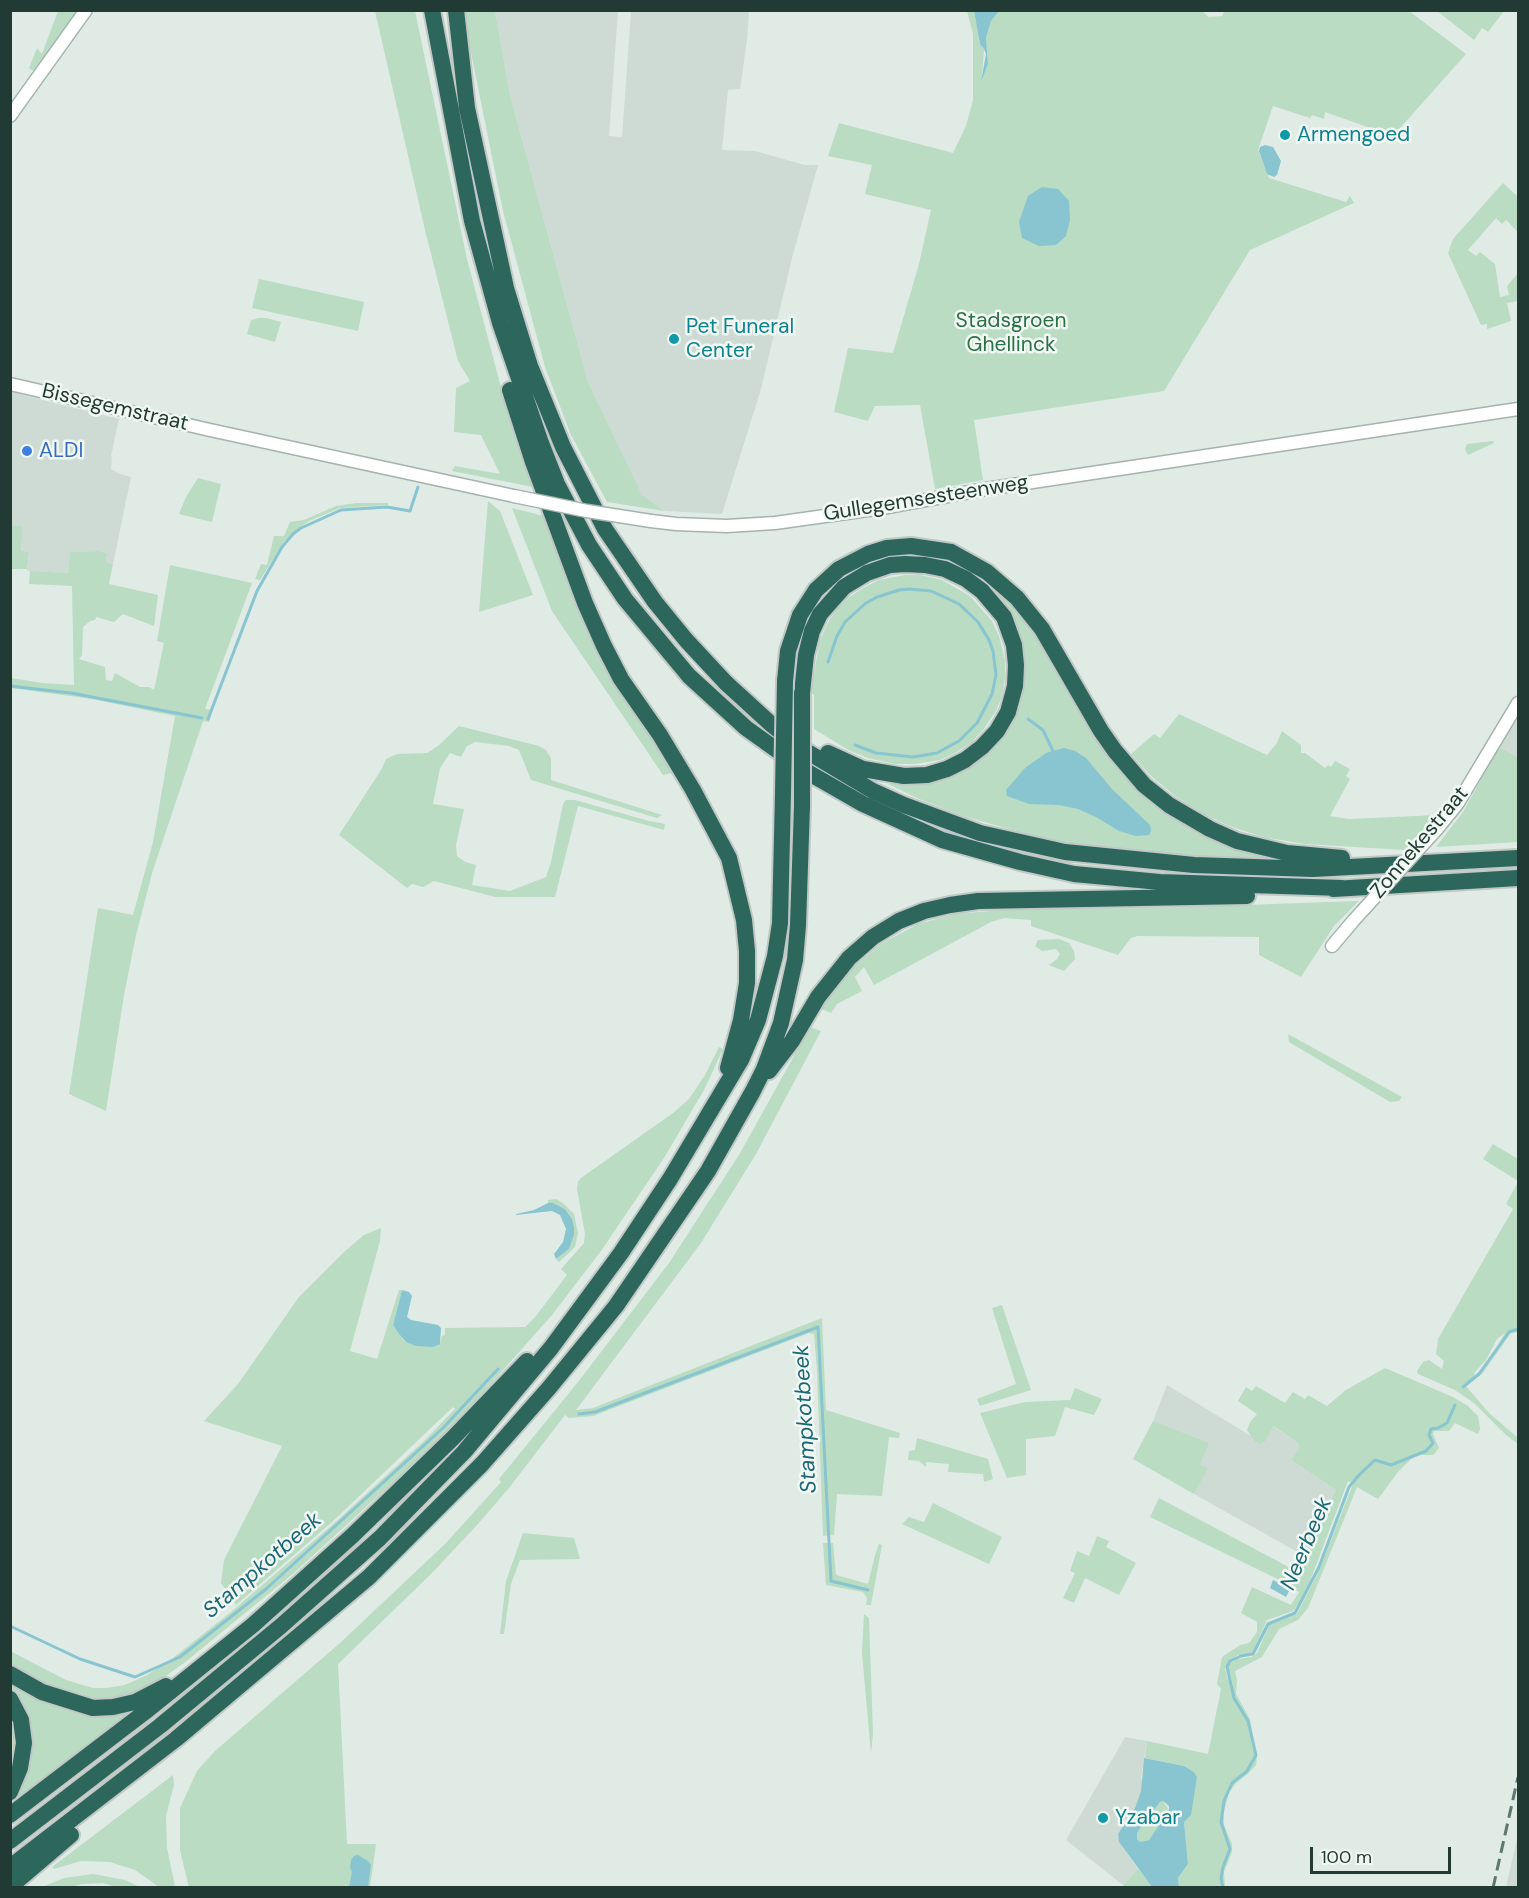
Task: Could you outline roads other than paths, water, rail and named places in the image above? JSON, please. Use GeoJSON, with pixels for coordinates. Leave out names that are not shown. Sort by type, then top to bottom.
{"type":"FeatureCollection","features":[{"type":"Feature","properties":{"kind":"highway"},"geometry":{"type":"LineString","coordinates":[[422,10],[447,90]]}},
{"type":"Feature","properties":{"kind":"highway"},"geometry":{"type":"LineString","coordinates":[[432,10],[472,221],[521,389],[557,484],[589,545],[625,599],[689,676],[746,728],[782,755],[837,790],[889,818],[942,840],[1020,862],[1074,874],[1160,882],[1342,888]]}},
{"type":"Feature","properties":{"kind":"highway"},"geometry":{"type":"LineString","coordinates":[[449,10],[467,108],[506,288],[530,366],[563,447],[605,529],[640,582],[686,639],[726,683],[772,725],[801,748],[873,791],[904,805],[956,825],[1029,845],[1065,852],[1147,862],[1232,867],[1346,868],[1518,858]]}},
{"type":"Feature","properties":{"kind":"highway"},"geometry":{"type":"LineString","coordinates":[[456,10],[461,71]]}},
{"type":"Feature","properties":{"kind":"highway"},"geometry":{"type":"LineString","coordinates":[[472,221],[470,234],[501,358],[533,462],[585,603],[621,680],[660,735],[729,858],[737,887],[747,951],[747,983],[741,1020],[721,1094]]}},
{"type":"Feature","properties":{"kind":"highway"},"geometry":{"type":"LineString","coordinates":[[10,1841],[169,1719],[281,1626],[380,1538],[464,1452],[551,1348],[621,1253],[741,1060],[758,1020],[775,956],[780,922],[784,681],[788,651],[800,615],[816,590],[839,569],[868,554],[887,548],[911,546],[951,552],[987,572],[1017,598],[1042,629],[1115,751],[1144,784],[1182,814],[1210,830],[1237,841],[1287,853],[1349,859],[1472,860]]}},
{"type":"Feature","properties":{"kind":"highway"},"geometry":{"type":"LineString","coordinates":[[10,1867],[154,1756],[369,1577],[482,1464],[549,1388],[616,1306],[701,1181],[753,1091],[781,1023],[795,960],[802,806],[802,693],[806,655],[812,631],[829,601],[850,583],[867,573],[890,565],[925,565],[945,569],[966,579],[982,591],[1004,618],[1014,645],[1017,665],[1013,699],[997,731],[965,760],[927,775],[883,774],[843,762],[814,746],[749,702]]}},
{"type":"Feature","properties":{"kind":"highway"},"geometry":{"type":"LineString","coordinates":[[753,1091],[792,1041],[818,996],[849,958],[873,937],[924,911],[978,901],[1243,896],[1518,878]]}},
{"type":"Feature","properties":{"kind":"highway"},"geometry":{"type":"LineString","coordinates":[[10,1815],[194,1673],[253,1624],[352,1536],[574,1317]]}},
{"type":"Feature","properties":{"kind":"highway"},"geometry":{"type":"LineString","coordinates":[[10,1674],[42,1692],[93,1708],[113,1707],[135,1702],[194,1673]]}},
{"type":"Feature","properties":{"kind":"highway"},"geometry":{"type":"LineString","coordinates":[[10,1699],[21,1720],[24,1743],[20,1768],[10,1792]]}},
{"type":"Feature","properties":{"kind":"highway"},"geometry":{"type":"LineString","coordinates":[[10,1887],[58,1844],[135,1785],[154,1756]]}},
{"type":"Feature","properties":{"kind":"street"},"geometry":{"type":"LineString","coordinates":[[10,116],[86,10]]}},
{"type":"Feature","properties":{"kind":"street","name":"Bissegemstraat"},"geometry":{"type":"LineString","coordinates":[[10,384],[220,433],[336,457]]}},
{"type":"Feature","properties":{"kind":"street","name":"Gullegemsesteenweg"},"geometry":{"type":"LineString","coordinates":[[336,457],[586,511],[676,524],[728,526],[775,523],[882,508],[986,489],[1518,409]]}},
{"type":"Feature","properties":{"kind":"street","name":"Zonnekestraat"},"geometry":{"type":"LineString","coordinates":[[1332,946],[1458,803],[1518,703]]}},
{"type":"Feature","properties":{"kind":"water"},"geometry":{"type":"Polygon","coordinates":[[[974,11],[999,11],[991,21],[986,38],[988,64],[981,82],[986,54],[980,44],[974,11]]]}},
{"type":"Feature","properties":{"kind":"water"},"geometry":{"type":"Polygon","coordinates":[[[1265,145],[1273,147],[1281,161],[1277,175],[1274,177],[1267,174],[1259,151],[1260,147],[1265,145]]]}},
{"type":"Feature","properties":{"kind":"water"},"geometry":{"type":"Polygon","coordinates":[[[1042,187],[1058,189],[1069,201],[1070,220],[1066,236],[1056,245],[1039,246],[1022,238],[1019,222],[1028,196],[1042,187]]]}},
{"type":"Feature","properties":{"kind":"water"},"geometry":{"type":"Polygon","coordinates":[[[1064,748],[1075,751],[1086,758],[1112,789],[1150,825],[1149,835],[1136,836],[1119,831],[1078,809],[1059,805],[1029,804],[1007,796],[1006,790],[1025,768],[1046,753],[1064,748]]]}},
{"type":"Feature","properties":{"kind":"water"},"geometry":{"type":"Polygon","coordinates":[[[548,1203],[565,1209],[572,1219],[574,1228],[569,1249],[556,1259],[554,1254],[563,1242],[566,1229],[560,1215],[552,1211],[516,1215],[548,1203]]]}},
{"type":"Feature","properties":{"kind":"water"},"geometry":{"type":"Polygon","coordinates":[[[402,1290],[409,1292],[412,1296],[407,1317],[411,1320],[438,1325],[441,1328],[440,1344],[433,1347],[416,1346],[406,1342],[399,1334],[393,1325],[402,1290]]]}},
{"type":"Feature","properties":{"kind":"water"},"geometry":{"type":"Polygon","coordinates":[[[1273,1580],[1290,1589],[1286,1597],[1270,1588],[1273,1580]]]}},
{"type":"Feature","properties":{"kind":"water"},"geometry":{"type":"Polygon","coordinates":[[[1144,1758],[1184,1766],[1194,1772],[1197,1777],[1191,1815],[1184,1822],[1188,1864],[1178,1878],[1179,1887],[1152,1887],[1119,1842],[1118,1834],[1135,1808],[1141,1791],[1144,1758]],[[1163,1801],[1160,1802],[1137,1833],[1137,1839],[1140,1842],[1149,1840],[1169,1810],[1169,1806],[1163,1801]]]}},
{"type":"Feature","properties":{"kind":"water"},"geometry":{"type":"Polygon","coordinates":[[[358,1855],[371,1865],[368,1887],[349,1887],[352,1872],[351,1860],[358,1855]]]}},
{"type":"Feature","properties":{"kind":"waterway"},"geometry":{"type":"LineString","coordinates":[[208,719],[257,591],[282,547],[293,534],[341,510],[387,507],[410,511],[418,487]]}},
{"type":"Feature","properties":{"kind":"waterway"},"geometry":{"type":"LineString","coordinates":[[828,662],[837,636],[845,622],[856,612],[877,597],[909,589],[931,591],[959,604],[978,622],[993,651],[996,675],[992,694],[977,723],[959,741],[937,753],[913,757],[876,753],[855,745]]}},
{"type":"Feature","properties":{"kind":"waterway"},"geometry":{"type":"LineString","coordinates":[[10,686],[71,693],[202,718]]}},
{"type":"Feature","properties":{"kind":"waterway"},"geometry":{"type":"LineString","coordinates":[[1028,719],[1043,730],[1053,751]]}},
{"type":"Feature","properties":{"kind":"waterway","name":"Stampkotbeek"},"geometry":{"type":"LineString","coordinates":[[579,1414],[595,1412],[818,1327],[831,1581],[868,1590]]}},
{"type":"Feature","properties":{"kind":"waterway"},"geometry":{"type":"LineString","coordinates":[[1463,1387],[1479,1374],[1509,1332],[1518,1329]]}},
{"type":"Feature","properties":{"kind":"waterway","name":"Stampkotbeek"},"geometry":{"type":"LineString","coordinates":[[10,1626],[80,1659],[135,1677],[180,1657],[266,1589],[443,1428],[498,1369]]}},
{"type":"Feature","properties":{"kind":"waterway","name":"Neerbeek"},"geometry":{"type":"LineString","coordinates":[[1223,1888],[1221,1878],[1230,1849],[1221,1822],[1224,1801],[1232,1783],[1247,1771],[1256,1755],[1248,1721],[1234,1698],[1227,1667],[1230,1661],[1253,1654],[1268,1624],[1295,1613],[1319,1567],[1349,1487],[1360,1474],[1375,1460],[1391,1465],[1426,1451],[1433,1443],[1429,1435],[1431,1429],[1447,1423],[1455,1405]]}},
{"type":"Feature","properties":{"kind":"railway"},"geometry":{"type":"LineString","coordinates":[[1493,1888],[1518,1777]]}},
{"type":"Feature","properties":{"kind":"place","name":"Armengoed"},"geometry":{"type":"Point","coordinates":[1285,135]}},
{"type":"Feature","properties":{"kind":"place","name":"Pet Funeral Center"},"geometry":{"type":"Point","coordinates":[674,339]}},
{"type":"Feature","properties":{"kind":"place","name":"ALDI"},"geometry":{"type":"Point","coordinates":[27,451]}},
{"type":"Feature","properties":{"kind":"place","name":"Yzabar"},"geometry":{"type":"Point","coordinates":[1103,1818]}},
{"type":"Feature","properties":{"kind":"park label","name":"Stadsgroen Ghellinck"},"geometry":{"type":"Point","coordinates":[1011,333]}}]}
